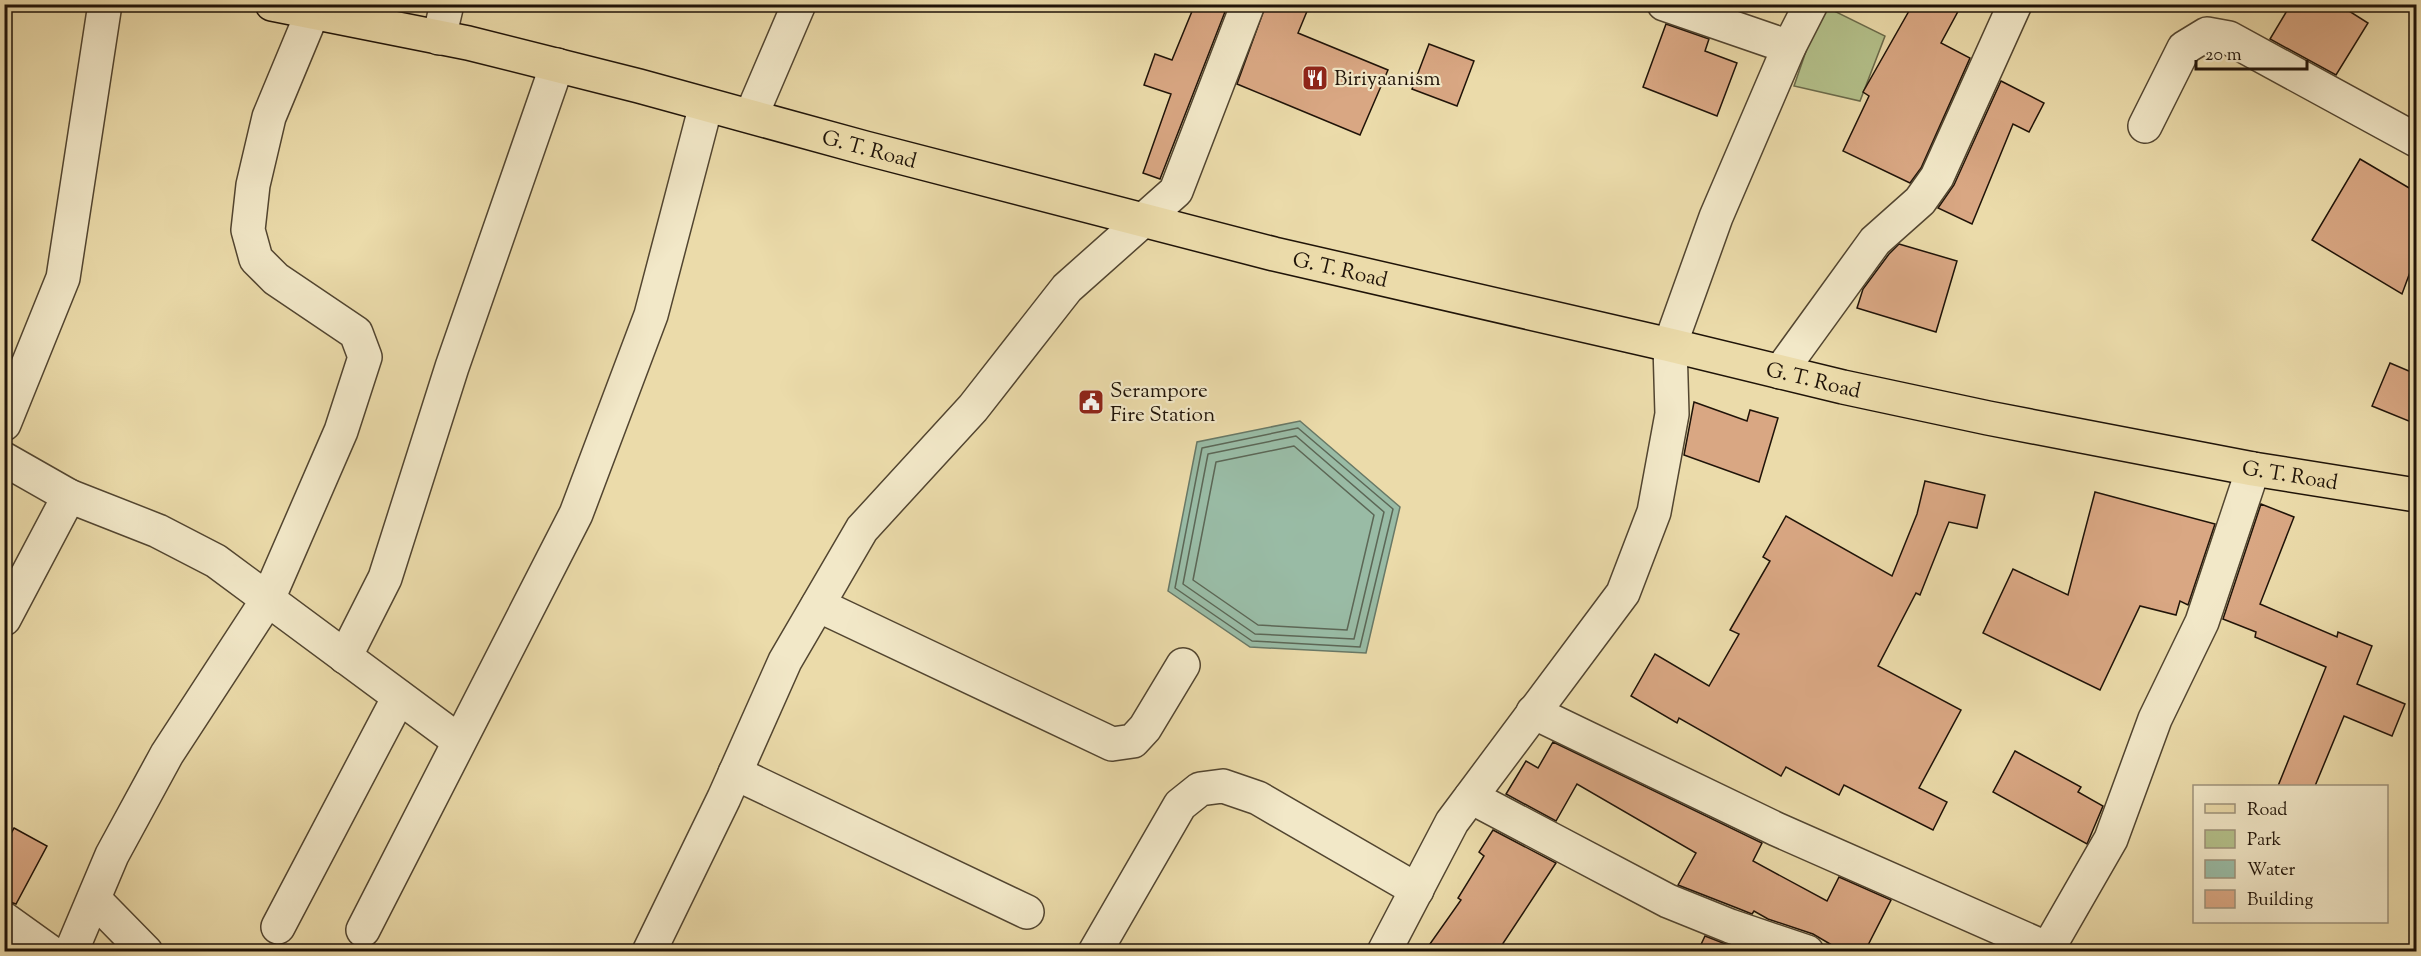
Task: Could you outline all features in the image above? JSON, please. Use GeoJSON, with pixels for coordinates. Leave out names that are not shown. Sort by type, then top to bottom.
{"type":"FeatureCollection","features":[{"type":"Feature","properties":{"kind":"main road","name":"G. T. Road"},"geometry":{"type":"LineString","coordinates":[[272,4],[314,8],[557,65],[1274,254],[1780,372],[1988,418],[2253,470],[2416,495]]}},
{"type":"Feature","properties":{"kind":"street"},"geometry":{"type":"LineString","coordinates":[[4,424],[63,278],[105,4]]}},
{"type":"Feature","properties":{"kind":"street"},"geometry":{"type":"LineString","coordinates":[[439,38],[447,4]]}},
{"type":"Feature","properties":{"kind":"street"},"geometry":{"type":"LineString","coordinates":[[751,116],[799,4]]}},
{"type":"Feature","properties":{"kind":"street"},"geometry":{"type":"LineString","coordinates":[[649,951],[735,773],[784,662],[862,529],[973,408],[1067,288],[1176,191],[1248,4]]}},
{"type":"Feature","properties":{"kind":"street"},"geometry":{"type":"LineString","coordinates":[[1664,4],[1789,47]]}},
{"type":"Feature","properties":{"kind":"street"},"geometry":{"type":"LineString","coordinates":[[1384,951],[1452,822],[1623,593],[1654,512],[1672,414],[1670,345],[1716,217],[1789,47],[1811,4]]}},
{"type":"Feature","properties":{"kind":"street"},"geometry":{"type":"LineString","coordinates":[[1780,372],[1869,249],[1920,201],[1937,177],[2015,4]]}},
{"type":"Feature","properties":{"kind":"street"},"geometry":{"type":"LineString","coordinates":[[71,951],[112,855],[167,754],[268,599],[340,431],[365,357],[356,333],[276,279],[256,259],[248,230],[253,185],[270,117],[314,8]]}},
{"type":"Feature","properties":{"kind":"street"},"geometry":{"type":"LineString","coordinates":[[2145,126],[2184,48],[2207,34],[2229,38],[2416,140]]}},
{"type":"Feature","properties":{"kind":"street"},"geometry":{"type":"LineString","coordinates":[[345,657],[385,578],[452,367],[557,65]]}},
{"type":"Feature","properties":{"kind":"street"},"geometry":{"type":"LineString","coordinates":[[363,930],[576,514],[651,315],[706,105]]}},
{"type":"Feature","properties":{"kind":"street"},"geometry":{"type":"LineString","coordinates":[[4,459],[69,496],[158,531],[216,561],[459,741]]}},
{"type":"Feature","properties":{"kind":"street"},"geometry":{"type":"LineString","coordinates":[[1533,712],[1776,830],[2047,950],[2111,839],[2155,719],[2202,622],[2253,470]]}},
{"type":"Feature","properties":{"kind":"street"},"geometry":{"type":"LineString","coordinates":[[4,619],[69,496]]}},
{"type":"Feature","properties":{"kind":"street"},"geometry":{"type":"LineString","coordinates":[[818,605],[1112,744],[1133,741],[1145,728],[1183,665]]}},
{"type":"Feature","properties":{"kind":"street"},"geometry":{"type":"LineString","coordinates":[[278,927],[399,697]]}},
{"type":"Feature","properties":{"kind":"street"},"geometry":{"type":"LineString","coordinates":[[735,773],[1027,912]]}},
{"type":"Feature","properties":{"kind":"street"},"geometry":{"type":"LineString","coordinates":[[1095,951],[1180,805],[1200,789],[1223,786],[1258,798],[1417,890]]}},
{"type":"Feature","properties":{"kind":"street"},"geometry":{"type":"LineString","coordinates":[[1471,797],[1668,901],[1730,926],[1806,951]]}},
{"type":"Feature","properties":{"kind":"street"},"geometry":{"type":"LineString","coordinates":[[94,899],[146,951]]}},
{"type":"Feature","properties":{"kind":"street"},"geometry":{"type":"LineString","coordinates":[[4,919],[50,951]]}},
{"type":"Feature","properties":{"kind":"green space"},"geometry":{"type":"Polygon","coordinates":[[[1822,5],[1828,5],[1832,10],[1885,36],[1860,101],[1794,86],[1822,5]]]}},
{"type":"Feature","properties":{"kind":"water"},"geometry":{"type":"Polygon","coordinates":[[[1300,421],[1400,507],[1366,653],[1250,647],[1168,591],[1197,442],[1300,421]]]}},
{"type":"Feature","properties":{"kind":"building"},"geometry":{"type":"Polygon","coordinates":[[[1195,4],[1228,4],[1160,179],[1143,173],[1171,94],[1144,85],[1155,54],[1172,60],[1195,4]]]}},
{"type":"Feature","properties":{"kind":"building","name":"Biriyaanism"},"geometry":{"type":"Polygon","coordinates":[[[1266,4],[1310,4],[1298,33],[1388,70],[1360,135],[1237,84],[1266,4]]]}},
{"type":"Feature","properties":{"kind":"building"},"geometry":{"type":"Polygon","coordinates":[[[1913,4],[1962,4],[1941,43],[1970,58],[1921,168],[1910,183],[1843,151],[1869,96],[1863,92],[1913,4]]]}},
{"type":"Feature","properties":{"kind":"building"},"geometry":{"type":"Polygon","coordinates":[[[2291,4],[2338,4],[2368,23],[2336,75],[2270,39],[2291,4]]]}},
{"type":"Feature","properties":{"kind":"building"},"geometry":{"type":"Polygon","coordinates":[[[1666,24],[1709,39],[1705,51],[1737,63],[1717,116],[1643,87],[1666,24]]]}},
{"type":"Feature","properties":{"kind":"building"},"geometry":{"type":"Polygon","coordinates":[[[1429,44],[1474,61],[1457,106],[1412,89],[1429,44]]]}},
{"type":"Feature","properties":{"kind":"building"},"geometry":{"type":"Polygon","coordinates":[[[2001,81],[2044,103],[2029,132],[2013,124],[1972,224],[1938,208],[1954,185],[2001,81]]]}},
{"type":"Feature","properties":{"kind":"building"},"geometry":{"type":"Polygon","coordinates":[[[2360,159],[2416,192],[2416,256],[2402,294],[2312,240],[2360,159]]]}},
{"type":"Feature","properties":{"kind":"building"},"geometry":{"type":"Polygon","coordinates":[[[1899,244],[1957,261],[1936,332],[1857,308],[1863,289],[1899,244]]]}},
{"type":"Feature","properties":{"kind":"building"},"geometry":{"type":"Polygon","coordinates":[[[2390,363],[2416,374],[2416,424],[2372,406],[2390,363]]]}},
{"type":"Feature","properties":{"kind":"building"},"geometry":{"type":"Polygon","coordinates":[[[1694,402],[1747,421],[1750,410],[1778,418],[1759,482],[1684,455],[1694,402]]]}},
{"type":"Feature","properties":{"kind":"building"},"geometry":{"type":"Polygon","coordinates":[[[1925,481],[1985,495],[1977,528],[1949,522],[1920,595],[1916,593],[1878,666],[1961,710],[1919,788],[1947,802],[1933,830],[1844,785],[1839,795],[1786,767],[1781,776],[1679,718],[1677,723],[1631,696],[1655,654],[1709,686],[1739,634],[1730,630],[1770,561],[1763,557],[1786,516],[1892,576],[1917,514],[1925,481]]]}},
{"type":"Feature","properties":{"kind":"building"},"geometry":{"type":"Polygon","coordinates":[[[2095,492],[2215,524],[2188,605],[2180,601],[2176,615],[2140,606],[2100,690],[1983,633],[2013,569],[2068,595],[2095,492]]]}},
{"type":"Feature","properties":{"kind":"building"},"geometry":{"type":"Polygon","coordinates":[[[2261,504],[2294,517],[2260,604],[2337,637],[2338,632],[2372,646],[2357,684],[2405,704],[2392,736],[2344,716],[2315,785],[2278,785],[2326,667],[2255,637],[2256,632],[2223,619],[2261,504]]]}},
{"type":"Feature","properties":{"kind":"building"},"geometry":{"type":"Polygon","coordinates":[[[1553,742],[1762,843],[1753,861],[1827,901],[1839,877],[1891,900],[1865,951],[1842,951],[1813,934],[1768,919],[1754,911],[1752,914],[1678,885],[1696,853],[1577,784],[1556,821],[1506,794],[1526,761],[1538,768],[1553,742]]]}},
{"type":"Feature","properties":{"kind":"building"},"geometry":{"type":"Polygon","coordinates":[[[2015,751],[2081,787],[2078,792],[2103,806],[2087,844],[1993,792],[2015,751]]]}},
{"type":"Feature","properties":{"kind":"building"},"geometry":{"type":"Polygon","coordinates":[[[14,828],[47,846],[16,904],[4,900],[4,847],[14,828]]]}},
{"type":"Feature","properties":{"kind":"building"},"geometry":{"type":"Polygon","coordinates":[[[1493,830],[1556,863],[1498,951],[1425,951],[1461,900],[1458,898],[1484,856],[1479,852],[1493,830]]]}},
{"type":"Feature","properties":{"kind":"building"},"geometry":{"type":"Polygon","coordinates":[[[1705,936],[1737,948],[1736,951],[1698,951],[1705,936]]]}},
{"type":"Feature","properties":{"kind":"place","name":"Biriyaanism"},"geometry":{"type":"Point","coordinates":[1315,78]}},
{"type":"Feature","properties":{"kind":"place","name":"Serampore Fire Station"},"geometry":{"type":"Point","coordinates":[1091,402]}}]}
